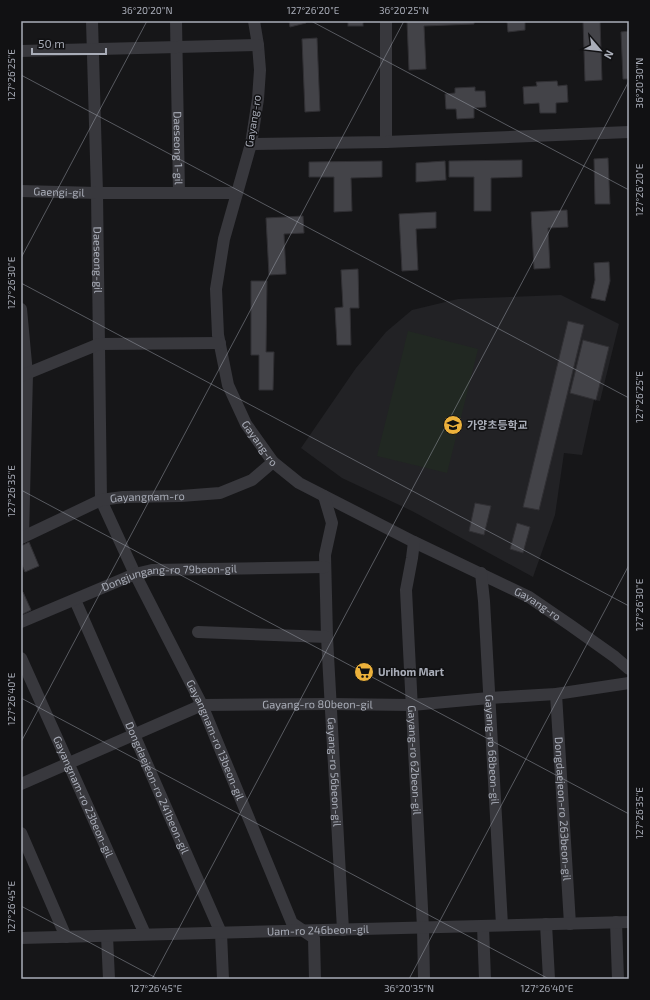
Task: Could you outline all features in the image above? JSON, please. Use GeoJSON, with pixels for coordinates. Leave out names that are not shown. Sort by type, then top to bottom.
{"type":"FeatureCollection","features":[{"type":"Feature","properties":{"kind":"street","name":"Daeseong-gil"},"geometry":{"type":"LineString","coordinates":[[92,21],[97,193],[101,500]]}},
{"type":"Feature","properties":{"kind":"street","name":"Daeseong 1-gil"},"geometry":{"type":"LineString","coordinates":[[97,193],[179,193],[176,21]]}},
{"type":"Feature","properties":{"kind":"street","name":"Gayang-ro"},"geometry":{"type":"LineString","coordinates":[[254,21],[260,70],[258,100],[251,144],[224,239],[216,288],[218,335],[228,385],[246,424],[273,462],[299,483],[414,542],[529,597],[629,669]]}},
{"type":"Feature","properties":{"kind":"street"},"geometry":{"type":"LineString","coordinates":[[386,21],[386,142]]}},
{"type":"Feature","properties":{"kind":"street"},"geometry":{"type":"LineString","coordinates":[[21,52],[258,45]]}},
{"type":"Feature","properties":{"kind":"street"},"geometry":{"type":"LineString","coordinates":[[251,144],[386,142],[629,132]]}},
{"type":"Feature","properties":{"kind":"street","name":"Gaengi-gil"},"geometry":{"type":"LineString","coordinates":[[21,191],[97,193]]}},
{"type":"Feature","properties":{"kind":"street"},"geometry":{"type":"LineString","coordinates":[[179,193],[237,193]]}},
{"type":"Feature","properties":{"kind":"street"},"geometry":{"type":"LineString","coordinates":[[21,309],[24,375],[22,538]]}},
{"type":"Feature","properties":{"kind":"street"},"geometry":{"type":"LineString","coordinates":[[24,375],[99,344],[220,343]]}},
{"type":"Feature","properties":{"kind":"street","name":"Gayangnam-ro"},"geometry":{"type":"LineString","coordinates":[[22,538],[101,500],[123,497],[181,496],[220,493],[252,480],[273,462]]}},
{"type":"Feature","properties":{"kind":"street","name":"Gayang-ro 56beon-gil"},"geometry":{"type":"LineString","coordinates":[[324,496],[332,523],[325,555],[325,567],[330,704],[343,930]]}},
{"type":"Feature","properties":{"kind":"street","name":"Gayangnam-ro 13beon-gil"},"geometry":{"type":"LineString","coordinates":[[101,500],[135,574],[202,705],[292,923],[314,938],[315,979]]}},
{"type":"Feature","properties":{"kind":"street","name":"Gayang-ro 62beon-gil"},"geometry":{"type":"LineString","coordinates":[[414,542],[406,590],[423,928],[424,979]]}},
{"type":"Feature","properties":{"kind":"street","name":"Dongjungang-ro 79beon-gil"},"geometry":{"type":"LineString","coordinates":[[21,622],[135,574],[152,570],[325,567]]}},
{"type":"Feature","properties":{"kind":"street","name":"Gayang-ro 68beon-gil"},"geometry":{"type":"LineString","coordinates":[[481,573],[484,601],[502,925]]}},
{"type":"Feature","properties":{"kind":"street","name":"Dongdaejeon-ro 241beon-gil"},"geometry":{"type":"LineString","coordinates":[[75,600],[221,933],[223,979]]}},
{"type":"Feature","properties":{"kind":"street"},"geometry":{"type":"LineString","coordinates":[[198,632],[327,637]]}},
{"type":"Feature","properties":{"kind":"street"},"geometry":{"type":"LineString","coordinates":[[614,657],[629,660]]}},
{"type":"Feature","properties":{"kind":"street","name":"Gayangnam-ro 23beon-gil"},"geometry":{"type":"LineString","coordinates":[[21,658],[146,934]]}},
{"type":"Feature","properties":{"kind":"street","name":"Gayang-ro 80beon-gil"},"geometry":{"type":"LineString","coordinates":[[21,784],[202,705],[412,705],[556,694],[629,683]]}},
{"type":"Feature","properties":{"kind":"street","name":"Dongdaejeon-ro 263beon-gil"},"geometry":{"type":"LineString","coordinates":[[556,694],[570,924]]}},
{"type":"Feature","properties":{"kind":"street"},"geometry":{"type":"LineString","coordinates":[[21,834],[66,937]]}},
{"type":"Feature","properties":{"kind":"street"},"geometry":{"type":"LineString","coordinates":[[616,922],[618,979]]}},
{"type":"Feature","properties":{"kind":"street","name":"Uam-ro 246beon-gil"},"geometry":{"type":"LineString","coordinates":[[21,938],[629,922]]}},
{"type":"Feature","properties":{"kind":"street"},"geometry":{"type":"LineString","coordinates":[[546,924],[549,979]]}},
{"type":"Feature","properties":{"kind":"street"},"geometry":{"type":"LineString","coordinates":[[483,926],[485,979]]}},
{"type":"Feature","properties":{"kind":"street"},"geometry":{"type":"LineString","coordinates":[[107,936],[109,979]]}},
{"type":"Feature","properties":{"kind":"shaded area","name":"가양초등학교"},"geometry":{"type":"Polygon","coordinates":[[[561,295],[619,324],[600,401],[594,400],[582,455],[564,453],[555,515],[533,577],[412,511],[342,478],[301,448],[356,368],[386,332],[412,310],[458,299],[561,295]]]}},
{"type":"Feature","properties":{"kind":"shaded area"},"geometry":{"type":"Polygon","coordinates":[[[408,331],[478,349],[447,473],[377,456],[408,331]]]}},
{"type":"Feature","properties":{"kind":"building"},"geometry":{"type":"Polygon","coordinates":[[[289,21],[306,21],[306,23],[290,27],[289,21]]]}},
{"type":"Feature","properties":{"kind":"building"},"geometry":{"type":"Polygon","coordinates":[[[348,21],[363,21],[363,26],[348,26],[348,21]]]}},
{"type":"Feature","properties":{"kind":"building"},"geometry":{"type":"Polygon","coordinates":[[[407,21],[474,21],[474,24],[424,26],[426,69],[409,70],[407,21]]]}},
{"type":"Feature","properties":{"kind":"building"},"geometry":{"type":"Polygon","coordinates":[[[507,21],[525,21],[525,30],[508,32],[507,21]]]}},
{"type":"Feature","properties":{"kind":"building"},"geometry":{"type":"Polygon","coordinates":[[[583,21],[600,21],[602,80],[585,81],[583,21]]]}},
{"type":"Feature","properties":{"kind":"building"},"geometry":{"type":"Polygon","coordinates":[[[629,31],[629,79],[623,79],[621,32],[629,31]]]}},
{"type":"Feature","properties":{"kind":"building"},"geometry":{"type":"Polygon","coordinates":[[[317,38],[320,111],[305,112],[302,39],[317,38]]]}},
{"type":"Feature","properties":{"kind":"building"},"geometry":{"type":"Polygon","coordinates":[[[557,81],[558,86],[567,85],[568,102],[556,103],[556,113],[540,113],[539,103],[524,104],[523,87],[537,86],[536,82],[557,81]]]}},
{"type":"Feature","properties":{"kind":"building"},"geometry":{"type":"Polygon","coordinates":[[[475,87],[475,91],[485,91],[486,107],[474,108],[474,118],[457,119],[456,109],[446,109],[445,94],[455,93],[455,88],[475,87]]]}},
{"type":"Feature","properties":{"kind":"building"},"geometry":{"type":"Polygon","coordinates":[[[608,158],[610,204],[595,204],[594,159],[608,158]]]}},
{"type":"Feature","properties":{"kind":"building"},"geometry":{"type":"Polygon","coordinates":[[[522,160],[522,177],[491,178],[491,211],[474,211],[474,177],[449,177],[449,161],[522,160]]]}},
{"type":"Feature","properties":{"kind":"building"},"geometry":{"type":"Polygon","coordinates":[[[382,161],[382,177],[351,178],[352,211],[334,212],[334,177],[309,177],[309,162],[382,161]]]}},
{"type":"Feature","properties":{"kind":"building"},"geometry":{"type":"Polygon","coordinates":[[[445,161],[446,180],[416,182],[416,163],[445,161]]]}},
{"type":"Feature","properties":{"kind":"building"},"geometry":{"type":"Polygon","coordinates":[[[567,210],[568,227],[548,228],[550,268],[534,269],[531,212],[567,210]]]}},
{"type":"Feature","properties":{"kind":"building"},"geometry":{"type":"Polygon","coordinates":[[[436,212],[436,228],[416,229],[418,270],[402,271],[399,214],[436,212]]]}},
{"type":"Feature","properties":{"kind":"building"},"geometry":{"type":"Polygon","coordinates":[[[303,216],[304,233],[284,234],[286,274],[269,275],[266,218],[303,216]]]}},
{"type":"Feature","properties":{"kind":"building"},"geometry":{"type":"Polygon","coordinates":[[[609,262],[610,281],[605,301],[591,298],[595,280],[594,263],[609,262]]]}},
{"type":"Feature","properties":{"kind":"building"},"geometry":{"type":"Polygon","coordinates":[[[358,269],[359,308],[350,308],[351,345],[337,345],[335,308],[343,307],[341,270],[358,269]]]}},
{"type":"Feature","properties":{"kind":"building"},"geometry":{"type":"Polygon","coordinates":[[[251,281],[267,281],[266,352],[274,352],[273,390],[259,390],[259,355],[251,355],[251,281]]]}},
{"type":"Feature","properties":{"kind":"building"},"geometry":{"type":"Polygon","coordinates":[[[568,321],[584,325],[539,510],[523,507],[568,321]]]}},
{"type":"Feature","properties":{"kind":"building"},"geometry":{"type":"Polygon","coordinates":[[[583,340],[609,347],[596,400],[570,393],[583,340]]]}},
{"type":"Feature","properties":{"kind":"building"},"geometry":{"type":"Polygon","coordinates":[[[475,503],[491,506],[484,535],[469,531],[475,503]]]}},
{"type":"Feature","properties":{"kind":"building"},"geometry":{"type":"Polygon","coordinates":[[[517,523],[530,527],[523,553],[510,549],[517,523]]]}},
{"type":"Feature","properties":{"kind":"building"},"geometry":{"type":"Polygon","coordinates":[[[29,542],[39,566],[25,572],[21,563],[21,546],[29,542]]]}},
{"type":"Feature","properties":{"kind":"building"},"geometry":{"type":"Polygon","coordinates":[[[23,592],[31,610],[21,615],[21,593],[23,592]]]}},
{"type":"Feature","properties":{"kind":"place","name":"가양초등학교"},"geometry":{"type":"Point","coordinates":[453,425]}},
{"type":"Feature","properties":{"kind":"place","name":"Urihom Mart"},"geometry":{"type":"Point","coordinates":[364,672]}}]}
